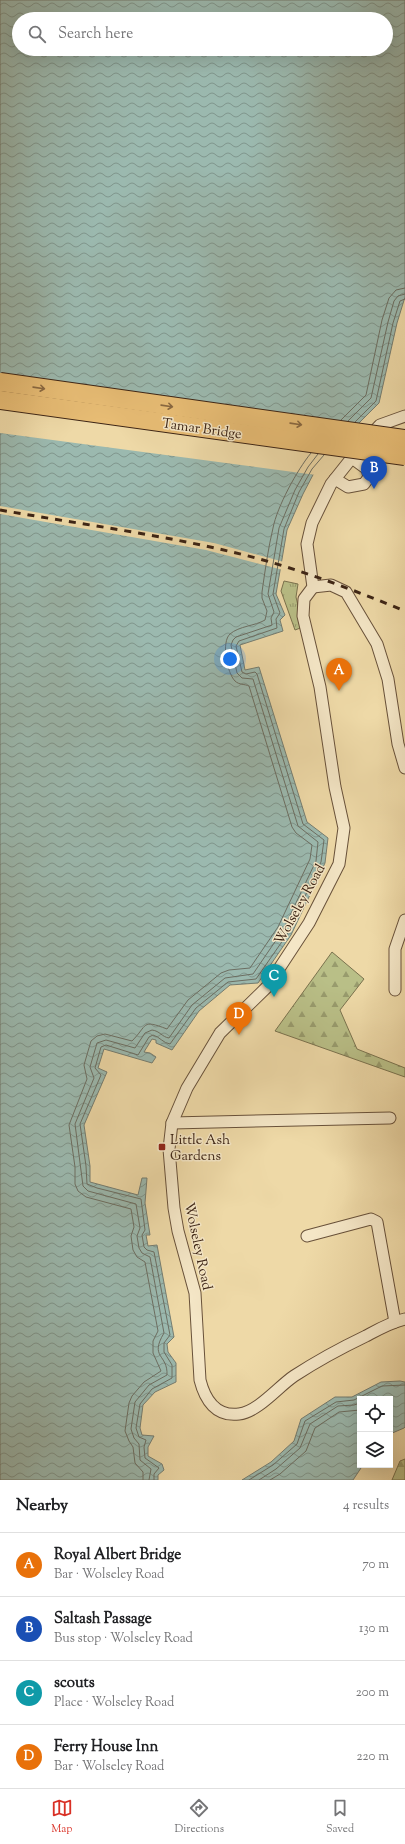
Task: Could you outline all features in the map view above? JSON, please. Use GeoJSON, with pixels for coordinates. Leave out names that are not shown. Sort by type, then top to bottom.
{"type":"FeatureCollection","features":[{"type":"Feature","properties":{"kind":"highway"},"geometry":{"type":"LineString","coordinates":[[0,382],[405,439]]}},
{"type":"Feature","properties":{"kind":"highway","name":"Tamar Bridge"},"geometry":{"type":"LineString","coordinates":[[0,400],[405,456]]}},
{"type":"Feature","properties":{"kind":"street"},"geometry":{"type":"LineString","coordinates":[[405,416],[380,425],[335,479],[312,523],[307,544],[313,587],[331,585],[346,592],[377,644],[388,679],[398,744],[405,768]]}},
{"type":"Feature","properties":{"kind":"street"},"geometry":{"type":"LineString","coordinates":[[335,479],[348,487],[364,484],[369,477],[368,469],[352,458]]}},
{"type":"Feature","properties":{"kind":"street","name":"Wolseley Road"},"geometry":{"type":"LineString","coordinates":[[313,587],[304,599],[303,616],[320,687],[335,787],[344,828],[339,864],[309,923],[267,987],[220,1033],[187,1088],[172,1123],[169,1149],[174,1208],[178,1231],[195,1293],[200,1380],[203,1394],[212,1406],[224,1412],[240,1414],[260,1405],[293,1377],[339,1349],[400,1320]]}},
{"type":"Feature","properties":{"kind":"street"},"geometry":{"type":"LineString","coordinates":[[395,990],[396,950],[405,920]]}},
{"type":"Feature","properties":{"kind":"street"},"geometry":{"type":"LineString","coordinates":[[172,1123],[390,1118]]}},
{"type":"Feature","properties":{"kind":"street"},"geometry":{"type":"LineString","coordinates":[[307,1236],[371,1220],[378,1222],[400,1320]]}},
{"type":"Feature","properties":{"kind":"green space"},"geometry":{"type":"Polygon","coordinates":[[[284,581],[298,584],[296,597],[303,627],[295,630],[281,591],[284,581]]]}},
{"type":"Feature","properties":{"kind":"green space"},"geometry":{"type":"Polygon","coordinates":[[[332,952],[364,979],[340,1010],[357,1049],[405,1068],[405,1077],[275,1031],[332,952]]]}},
{"type":"Feature","properties":{"kind":"green space"},"geometry":{"type":"Polygon","coordinates":[[[405,1459],[405,1480],[392,1480],[400,1461],[405,1459]]]}},
{"type":"Feature","properties":{"kind":"water"},"geometry":{"type":"Polygon","coordinates":[[[0,0],[405,0],[405,297],[397,323],[379,403],[341,441],[315,471],[287,530],[276,594],[285,615],[280,620],[283,631],[240,645],[245,670],[259,667],[307,822],[328,838],[325,863],[291,935],[258,983],[230,985],[199,1011],[172,1050],[156,1043],[156,1040],[152,1039],[144,1052],[150,1053],[156,1057],[152,1063],[104,1049],[98,1068],[107,1072],[84,1125],[90,1166],[90,1182],[138,1195],[142,1178],[147,1178],[145,1203],[150,1235],[146,1235],[148,1246],[157,1245],[174,1337],[167,1344],[168,1352],[176,1363],[176,1382],[155,1392],[143,1405],[140,1428],[142,1435],[154,1436],[148,1447],[148,1456],[162,1464],[164,1470],[158,1475],[158,1480],[0,1480],[0,0]]]}},
{"type":"Feature","properties":{"kind":"water"},"geometry":{"type":"Polygon","coordinates":[[[381,1382],[405,1382],[405,1427],[393,1433],[393,1396],[357,1396],[357,1468],[361,1468],[353,1480],[242,1480],[271,1462],[294,1441],[301,1419],[335,1397],[352,1397],[381,1382]]]}},
{"type":"Feature","properties":{"kind":"pier"},"geometry":{"type":"Polygon","coordinates":[[[0,382],[342,442],[316,475],[0,433],[0,382]]]}},
{"type":"Feature","properties":{"kind":"pier"},"geometry":{"type":"Polygon","coordinates":[[[0,506],[214,543],[284,562],[283,570],[206,550],[0,514],[0,506]]]}},
{"type":"Feature","properties":{"kind":"railway"},"geometry":{"type":"LineString","coordinates":[[0,510],[129,531],[225,550],[294,569],[405,611]]}},
{"type":"Feature","properties":{"kind":"place","name":"Saltash Passage"},"geometry":{"type":"Point","coordinates":[374,489]}},
{"type":"Feature","properties":{"kind":"place","name":"Royal Albert Bridge"},"geometry":{"type":"Point","coordinates":[339,691]}},
{"type":"Feature","properties":{"kind":"place","name":"scouts"},"geometry":{"type":"Point","coordinates":[274,997]}},
{"type":"Feature","properties":{"kind":"place","name":"Ferry House Inn"},"geometry":{"type":"Point","coordinates":[239,1035]}},
{"type":"Feature","properties":{"kind":"place","name":"Little Ash Gardens"},"geometry":{"type":"Point","coordinates":[162,1147]}}]}
